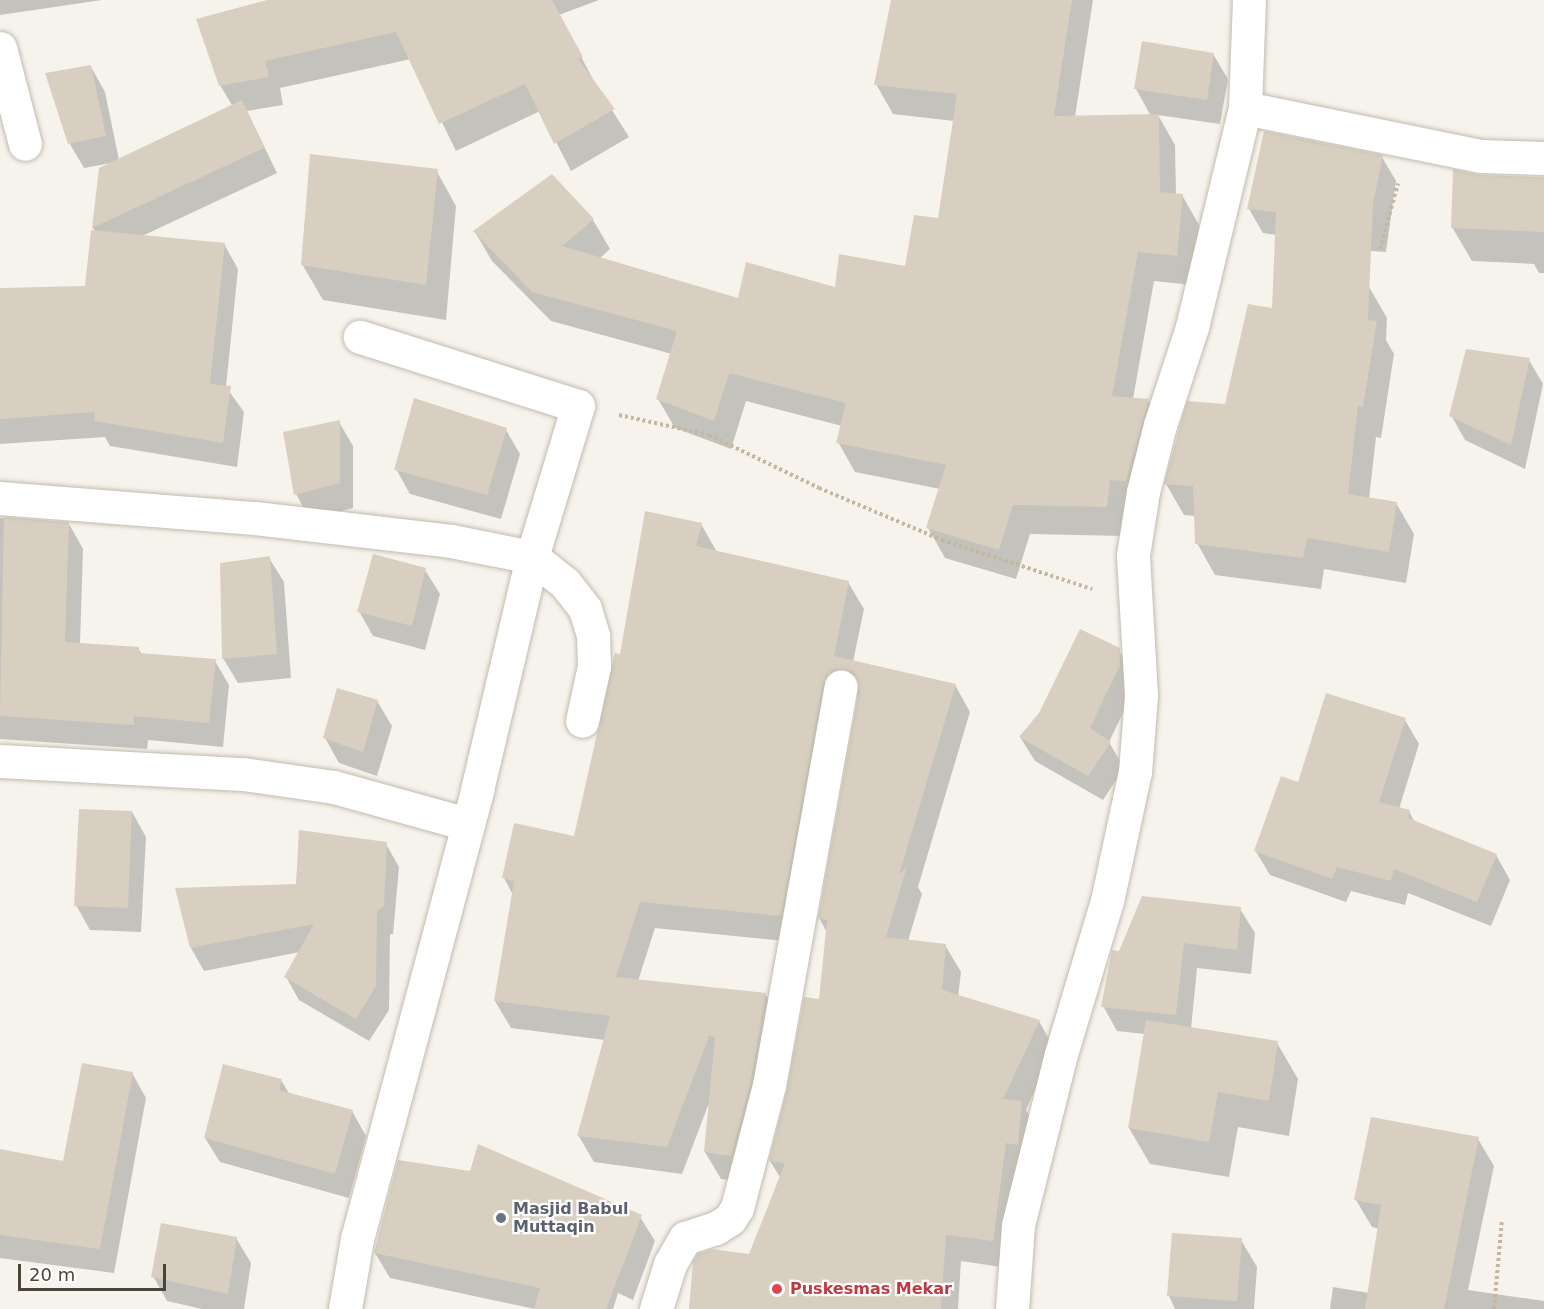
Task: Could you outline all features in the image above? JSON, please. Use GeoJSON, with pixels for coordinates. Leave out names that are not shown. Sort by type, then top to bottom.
{"type":"FeatureCollection","features":[{"type":"Feature","properties":{"kind":"street"},"geometry":{"type":"LineString","coordinates":[[1012,1309],[1018,1225],[1061,1054],[1107,901],[1135,772],[1141,695],[1138,604],[1133,555],[1143,492],[1198,304],[1245,108],[1249,0]]}},
{"type":"Feature","properties":{"kind":"street"},"geometry":{"type":"LineString","coordinates":[[0,48],[25,144]]}},
{"type":"Feature","properties":{"kind":"street"},"geometry":{"type":"LineString","coordinates":[[1245,108],[1481,156],[1544,158]]}},
{"type":"Feature","properties":{"kind":"street"},"geometry":{"type":"LineString","coordinates":[[345,1309],[357,1239],[467,824],[532,557],[578,406],[360,337]]}},
{"type":"Feature","properties":{"kind":"street"},"geometry":{"type":"LineString","coordinates":[[0,498],[255,518],[451,541],[532,557],[565,584],[585,609],[592,636],[594,666],[582,721]]}},
{"type":"Feature","properties":{"kind":"street"},"geometry":{"type":"LineString","coordinates":[[656,1309],[670,1264],[685,1238],[716,1228],[730,1219],[737,1208],[769,1085],[841,686]]}},
{"type":"Feature","properties":{"kind":"street"},"geometry":{"type":"LineString","coordinates":[[0,761],[243,774],[333,787],[467,824]]}},
{"type":"Feature","properties":{"kind":"path"},"geometry":{"type":"LineString","coordinates":[[1380,249],[1397,184],[1424,143]]}},
{"type":"Feature","properties":{"kind":"path"},"geometry":{"type":"LineString","coordinates":[[578,406],[709,435],[819,488],[942,540],[1138,604]]}},
{"type":"Feature","properties":{"kind":"path"},"geometry":{"type":"LineString","coordinates":[[1494,1309],[1502,1220]]}},
{"type":"Feature","properties":{"kind":"building"},"geometry":{"type":"Polygon","coordinates":[[[267,0],[552,0],[583,57],[578,59],[615,109],[554,144],[525,84],[439,124],[396,32],[265,61],[269,77],[219,86],[196,19],[267,0]]]}},
{"type":"Feature","properties":{"kind":"building"},"geometry":{"type":"Polygon","coordinates":[[[891,0],[1072,0],[1054,116],[1159,114],[1160,192],[1183,194],[1177,256],[1138,252],[1112,396],[1149,399],[1126,481],[1110,480],[1107,507],[1013,505],[999,550],[926,528],[946,465],[836,443],[846,403],[729,373],[714,421],[656,399],[677,331],[532,292],[473,231],[552,174],[594,219],[562,246],[738,298],[746,262],[835,287],[839,254],[905,266],[914,215],[938,218],[957,94],[874,85],[891,0]]]}},
{"type":"Feature","properties":{"kind":"building"},"geometry":{"type":"Polygon","coordinates":[[[1142,41],[1214,53],[1207,100],[1134,89],[1142,41]]]}},
{"type":"Feature","properties":{"kind":"building"},"geometry":{"type":"Polygon","coordinates":[[[91,65],[106,136],[68,144],[45,73],[91,65]]]}},
{"type":"Feature","properties":{"kind":"building"},"geometry":{"type":"Polygon","coordinates":[[[242,100],[264,148],[92,228],[99,168],[242,100]]]}},
{"type":"Feature","properties":{"kind":"building"},"geometry":{"type":"Polygon","coordinates":[[[1264,131],[1383,155],[1373,204],[1368,320],[1377,321],[1363,407],[1358,406],[1348,494],[1397,502],[1389,552],[1307,538],[1303,558],[1195,544],[1193,486],[1164,484],[1187,401],[1225,404],[1248,304],[1272,308],[1276,212],[1247,209],[1264,131]]]}},
{"type":"Feature","properties":{"kind":"building"},"geometry":{"type":"Polygon","coordinates":[[[310,154],[438,169],[426,285],[301,265],[310,154]]]}},
{"type":"Feature","properties":{"kind":"building"},"geometry":{"type":"Polygon","coordinates":[[[1453,169],[1480,175],[1544,177],[1544,232],[1451,228],[1453,169]]]}},
{"type":"Feature","properties":{"kind":"building"},"geometry":{"type":"Polygon","coordinates":[[[91,230],[225,243],[210,384],[231,386],[223,443],[94,421],[95,412],[0,419],[0,288],[85,286],[91,230]]]}},
{"type":"Feature","properties":{"kind":"building"},"geometry":{"type":"Polygon","coordinates":[[[1466,349],[1530,358],[1511,445],[1449,416],[1466,349]]]}},
{"type":"Feature","properties":{"kind":"building"},"geometry":{"type":"Polygon","coordinates":[[[414,398],[507,428],[487,495],[394,470],[414,398]]]}},
{"type":"Feature","properties":{"kind":"building"},"geometry":{"type":"Polygon","coordinates":[[[340,420],[340,483],[294,495],[283,432],[340,420]]]}},
{"type":"Feature","properties":{"kind":"building"},"geometry":{"type":"Polygon","coordinates":[[[645,511],[702,523],[696,546],[849,581],[834,656],[956,684],[899,875],[907,866],[886,937],[946,944],[942,990],[1040,1020],[1003,1099],[1022,1101],[1018,1145],[1006,1143],[993,1241],[946,1235],[941,1309],[689,1309],[693,1261],[698,1254],[712,1249],[749,1254],[785,1163],[769,1161],[787,1088],[804,997],[819,999],[827,920],[818,919],[859,689],[853,671],[834,669],[823,683],[781,916],[640,902],[616,977],[766,993],[751,1081],[731,1156],[704,1152],[715,1037],[709,1036],[667,1147],[577,1136],[610,1016],[494,1001],[514,881],[502,878],[514,823],[574,836],[615,653],[620,654],[645,511]]]}},
{"type":"Feature","properties":{"kind":"building"},"geometry":{"type":"Polygon","coordinates":[[[4,517],[69,522],[65,642],[139,647],[139,653],[216,659],[209,723],[134,716],[134,725],[0,716],[4,517]]]}},
{"type":"Feature","properties":{"kind":"building"},"geometry":{"type":"Polygon","coordinates":[[[373,554],[426,568],[412,626],[357,612],[373,554]]]}},
{"type":"Feature","properties":{"kind":"building"},"geometry":{"type":"Polygon","coordinates":[[[270,556],[277,654],[222,659],[220,563],[270,556]]]}},
{"type":"Feature","properties":{"kind":"building"},"geometry":{"type":"Polygon","coordinates":[[[1080,629],[1120,648],[1120,665],[1090,728],[1111,742],[1088,776],[1019,737],[1039,713],[1080,629]]]}},
{"type":"Feature","properties":{"kind":"building"},"geometry":{"type":"Polygon","coordinates":[[[337,688],[378,700],[363,752],[323,738],[337,688]]]}},
{"type":"Feature","properties":{"kind":"building"},"geometry":{"type":"Polygon","coordinates":[[[1326,693],[1406,718],[1379,802],[1410,810],[1408,818],[1497,854],[1477,902],[1394,869],[1391,881],[1337,867],[1332,879],[1254,851],[1281,776],[1298,782],[1326,693]]]}},
{"type":"Feature","properties":{"kind":"building"},"geometry":{"type":"Polygon","coordinates":[[[79,809],[132,811],[128,908],[74,906],[79,809]]]}},
{"type":"Feature","properties":{"kind":"building"},"geometry":{"type":"Polygon","coordinates":[[[299,830],[387,842],[384,906],[377,911],[376,986],[356,1019],[284,977],[314,924],[190,948],[175,888],[296,884],[299,830]]]}},
{"type":"Feature","properties":{"kind":"building"},"geometry":{"type":"Polygon","coordinates":[[[1142,896],[1241,907],[1237,950],[1184,943],[1176,1015],[1101,1007],[1112,950],[1119,951],[1142,896]]]}},
{"type":"Feature","properties":{"kind":"building"},"geometry":{"type":"Polygon","coordinates":[[[1146,1020],[1278,1041],[1269,1101],[1218,1092],[1209,1142],[1128,1128],[1146,1020]]]}},
{"type":"Feature","properties":{"kind":"building"},"geometry":{"type":"Polygon","coordinates":[[[82,1063],[133,1072],[100,1249],[0,1235],[0,1149],[63,1161],[82,1063]]]}},
{"type":"Feature","properties":{"kind":"building"},"geometry":{"type":"Polygon","coordinates":[[[223,1064],[282,1079],[279,1090],[353,1110],[335,1174],[204,1138],[223,1064]]]}},
{"type":"Feature","properties":{"kind":"building"},"geometry":{"type":"Polygon","coordinates":[[[1371,1117],[1479,1137],[1444,1309],[1365,1309],[1381,1205],[1354,1200],[1371,1117]]]}},
{"type":"Feature","properties":{"kind":"building"},"geometry":{"type":"Polygon","coordinates":[[[478,1144],[642,1215],[606,1309],[534,1309],[540,1288],[374,1253],[398,1160],[470,1171],[478,1144]]]}},
{"type":"Feature","properties":{"kind":"building"},"geometry":{"type":"Polygon","coordinates":[[[161,1223],[237,1237],[228,1294],[151,1277],[161,1223]]]}},
{"type":"Feature","properties":{"kind":"building"},"geometry":{"type":"Polygon","coordinates":[[[1172,1233],[1242,1238],[1237,1301],[1167,1296],[1172,1233]]]}},
{"type":"Feature","properties":{"kind":"place","name":"Masjid Babul Muttaqin"},"geometry":{"type":"Point","coordinates":[501,1218]}},
{"type":"Feature","properties":{"kind":"place","name":"Puskesmas Mekar"},"geometry":{"type":"Point","coordinates":[777,1289]}}]}
